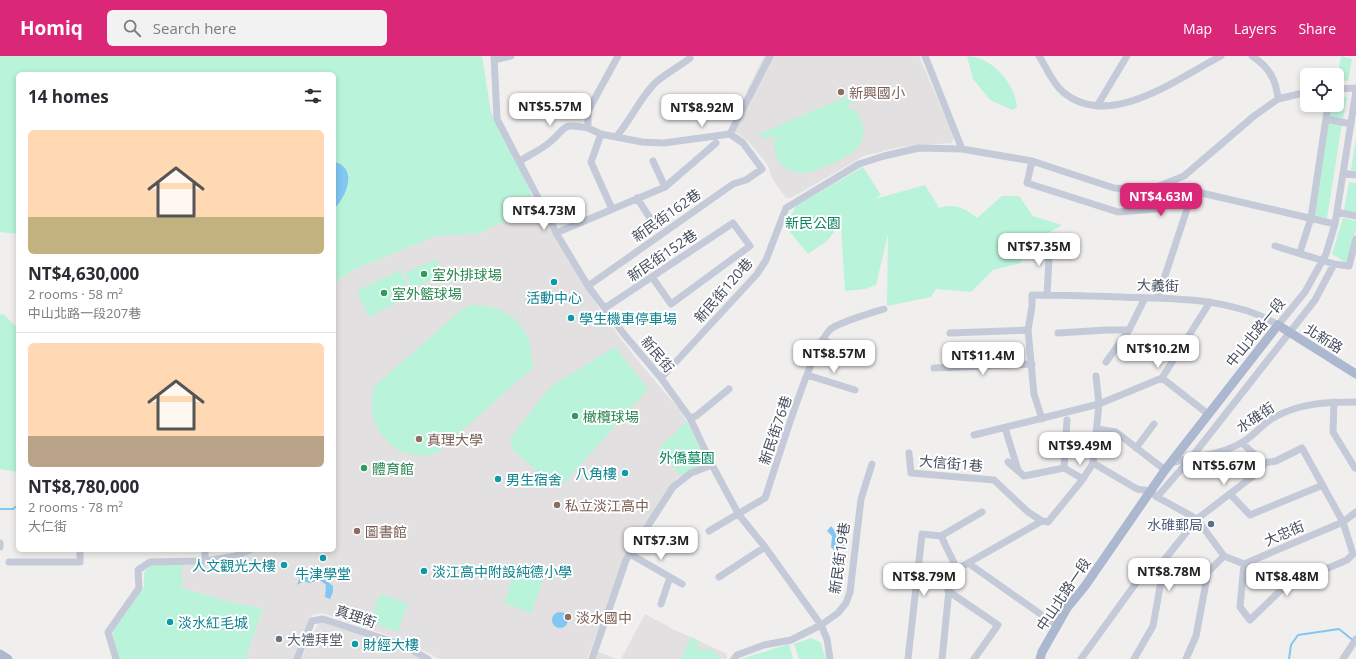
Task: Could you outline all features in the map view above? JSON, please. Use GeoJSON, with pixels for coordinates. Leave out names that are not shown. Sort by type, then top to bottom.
{"type":"FeatureCollection","features":[{"type":"Feature","properties":{"kind":"main road","name":"北新路"},"geometry":{"type":"LineString","coordinates":[[1278,325],[1356,374]]}},
{"type":"Feature","properties":{"kind":"main road","name":"中山北路一段"},"geometry":{"type":"LineString","coordinates":[[1039,657],[1056,624],[1154,494],[1168,467],[1278,325]]}},
{"type":"Feature","properties":{"kind":"main road"},"geometry":{"type":"LineString","coordinates":[[0,654],[8,659]]}},
{"type":"Feature","properties":{"kind":"street"},"geometry":{"type":"LineString","coordinates":[[494,58],[511,56]]}},
{"type":"Feature","properties":{"kind":"street"},"geometry":{"type":"LineString","coordinates":[[588,128],[588,111],[618,56]]}},
{"type":"Feature","properties":{"kind":"street"},"geometry":{"type":"LineString","coordinates":[[520,161],[550,142],[559,131],[566,126],[588,128],[601,134],[642,142],[664,143],[730,134],[770,56]]}},
{"type":"Feature","properties":{"kind":"street"},"geometry":{"type":"LineString","coordinates":[[925,56],[962,149],[1032,160],[1114,188],[1149,190],[1184,176],[1254,116],[1278,99],[1300,94]]}},
{"type":"Feature","properties":{"kind":"street"},"geometry":{"type":"LineString","coordinates":[[1039,56],[1054,81],[1063,92],[1074,99],[1097,106],[1118,105],[1145,97],[1221,56]]}},
{"type":"Feature","properties":{"kind":"street"},"geometry":{"type":"LineString","coordinates":[[1097,106],[1127,56]]}},
{"type":"Feature","properties":{"kind":"street"},"geometry":{"type":"LineString","coordinates":[[1252,56],[1268,69],[1277,86],[1278,99]]}},
{"type":"Feature","properties":{"kind":"street","name":"新民街"},"geometry":{"type":"LineString","coordinates":[[494,58],[497,119],[505,138],[520,161],[556,233],[588,286],[661,378],[690,418],[712,465],[739,515],[765,547],[821,625],[827,639],[830,659]]}},
{"type":"Feature","properties":{"kind":"street"},"geometry":{"type":"LineString","coordinates":[[616,137],[623,129],[630,115],[655,83],[690,58]]}},
{"type":"Feature","properties":{"kind":"street"},"geometry":{"type":"LineString","coordinates":[[1344,89],[1356,88]]}},
{"type":"Feature","properties":{"kind":"street","name":"中山北路一段"},"geometry":{"type":"LineString","coordinates":[[1278,325],[1305,292],[1322,260],[1334,224],[1352,128],[1356,91]]}},
{"type":"Feature","properties":{"kind":"street"},"geometry":{"type":"LineString","coordinates":[[1300,252],[1311,218],[1327,112]]}},
{"type":"Feature","properties":{"kind":"street"},"geometry":{"type":"LineString","coordinates":[[1326,119],[1352,128]]}},
{"type":"Feature","properties":{"kind":"street"},"geometry":{"type":"LineString","coordinates":[[601,134],[591,162],[612,209]]}},
{"type":"Feature","properties":{"kind":"street","name":"新民街162巷"},"geometry":{"type":"LineString","coordinates":[[588,286],[732,184],[746,180],[762,169],[743,144],[730,134]]}},
{"type":"Feature","properties":{"kind":"street"},"geometry":{"type":"LineString","coordinates":[[556,233],[665,187],[716,144]]}},
{"type":"Feature","properties":{"kind":"street","name":"新民街120巷"},"geometry":{"type":"LineString","coordinates":[[661,378],[757,274],[766,260],[786,208],[859,164],[884,156],[919,148],[962,149]]}},
{"type":"Feature","properties":{"kind":"street"},"geometry":{"type":"LineString","coordinates":[[1032,160],[1027,183],[1118,212],[1155,209],[1178,202],[1193,190]]}},
{"type":"Feature","properties":{"kind":"street"},"geometry":{"type":"LineString","coordinates":[[653,161],[665,187]]}},
{"type":"Feature","properties":{"kind":"street"},"geometry":{"type":"LineString","coordinates":[[1343,173],[1356,176]]}},
{"type":"Feature","properties":{"kind":"street"},"geometry":{"type":"LineString","coordinates":[[1193,190],[1334,224]]}},
{"type":"Feature","properties":{"kind":"street"},"geometry":{"type":"LineString","coordinates":[[1158,297],[1193,190]]}},
{"type":"Feature","properties":{"kind":"street"},"geometry":{"type":"LineString","coordinates":[[637,198],[650,218]]}},
{"type":"Feature","properties":{"kind":"street"},"geometry":{"type":"LineString","coordinates":[[1337,212],[1356,216]]}},
{"type":"Feature","properties":{"kind":"street","name":"新民街152巷"},"geometry":{"type":"LineString","coordinates":[[605,308],[733,223],[750,246],[671,304],[652,277]]}},
{"type":"Feature","properties":{"kind":"street"},"geometry":{"type":"LineString","coordinates":[[1275,246],[1300,252],[1334,264],[1349,266],[1356,239]]}},
{"type":"Feature","properties":{"kind":"street"},"geometry":{"type":"LineString","coordinates":[[1047,295],[1050,241]]}},
{"type":"Feature","properties":{"kind":"street"},"geometry":{"type":"LineString","coordinates":[[1154,494],[1191,458],[1290,333],[1315,300],[1334,264]]}},
{"type":"Feature","properties":{"kind":"street","name":"大義街"},"geometry":{"type":"LineString","coordinates":[[1028,330],[1032,306],[1032,295],[1145,298],[1158,297],[1210,302],[1262,315],[1278,325]]}},
{"type":"Feature","properties":{"kind":"street"},"geometry":{"type":"LineString","coordinates":[[1106,362],[1129,330],[1145,298]]}},
{"type":"Feature","properties":{"kind":"street"},"geometry":{"type":"LineString","coordinates":[[974,435],[1099,404],[1162,378],[1210,302]]}},
{"type":"Feature","properties":{"kind":"street","name":"新民街76巷"},"geometry":{"type":"LineString","coordinates":[[708,531],[739,515],[765,498],[807,375],[822,340],[832,329],[884,308]]}},
{"type":"Feature","properties":{"kind":"street"},"geometry":{"type":"LineString","coordinates":[[950,333],[1028,330],[1034,394],[1042,419]]}},
{"type":"Feature","properties":{"kind":"street"},"geometry":{"type":"LineString","coordinates":[[1058,333],[1129,330]]}},
{"type":"Feature","properties":{"kind":"street"},"geometry":{"type":"LineString","coordinates":[[822,340],[868,358]]}},
{"type":"Feature","properties":{"kind":"street"},"geometry":{"type":"LineString","coordinates":[[934,368],[1032,364]]}},
{"type":"Feature","properties":{"kind":"street"},"geometry":{"type":"LineString","coordinates":[[807,375],[855,390]]}},
{"type":"Feature","properties":{"kind":"street"},"geometry":{"type":"LineString","coordinates":[[942,659],[948,590],[950,580],[957,569],[1045,522],[1083,479],[1093,463],[1098,429],[1099,404],[1096,376]]}},
{"type":"Feature","properties":{"kind":"street"},"geometry":{"type":"LineString","coordinates":[[1162,378],[1208,414]]}},
{"type":"Feature","properties":{"kind":"street"},"geometry":{"type":"LineString","coordinates":[[690,418],[696,416],[729,389]]}},
{"type":"Feature","properties":{"kind":"street"},"geometry":{"type":"LineString","coordinates":[[1334,402],[1333,432],[1355,468]]}},
{"type":"Feature","properties":{"kind":"street","name":"水碓街"},"geometry":{"type":"LineString","coordinates":[[1168,467],[1191,458],[1215,453],[1242,443],[1272,418],[1300,406],[1334,402],[1356,402]]}},
{"type":"Feature","properties":{"kind":"street"},"geometry":{"type":"LineString","coordinates":[[1064,468],[1068,420]]}},
{"type":"Feature","properties":{"kind":"street"},"geometry":{"type":"LineString","coordinates":[[1136,448],[1154,424]]}},
{"type":"Feature","properties":{"kind":"street"},"geometry":{"type":"LineString","coordinates":[[1005,428],[1018,470]]}},
{"type":"Feature","properties":{"kind":"street"},"geometry":{"type":"LineString","coordinates":[[1098,429],[1116,432],[1136,448],[1168,467]]}},
{"type":"Feature","properties":{"kind":"street"},"geometry":{"type":"LineString","coordinates":[[1242,443],[1264,463]]}},
{"type":"Feature","properties":{"kind":"street"},"geometry":{"type":"LineString","coordinates":[[1093,463],[1137,489],[1154,494],[1197,519],[1224,556],[1244,564],[1240,607],[1250,620],[1284,587],[1347,560],[1353,554],[1343,522],[1302,448],[1276,461],[1264,463]]}},
{"type":"Feature","properties":{"kind":"street","name":"大信街1巷"},"geometry":{"type":"LineString","coordinates":[[909,453],[911,473],[994,480],[1028,512],[1045,522]]}},
{"type":"Feature","properties":{"kind":"street"},"geometry":{"type":"LineString","coordinates":[[1008,462],[1024,476],[1064,468],[1083,479]]}},
{"type":"Feature","properties":{"kind":"street"},"geometry":{"type":"LineString","coordinates":[[1134,659],[1154,626],[1165,559],[1197,519],[1260,470],[1264,463]]}},
{"type":"Feature","properties":{"kind":"street","name":"新民街19巷"},"geometry":{"type":"LineString","coordinates":[[734,659],[737,656],[764,645],[790,640],[821,625],[838,613],[846,603],[850,592],[861,500],[872,464]]}},
{"type":"Feature","properties":{"kind":"street"},"geometry":{"type":"LineString","coordinates":[[592,659],[626,560],[673,487],[691,473],[712,465]]}},
{"type":"Feature","properties":{"kind":"street"},"geometry":{"type":"LineString","coordinates":[[1230,494],[1250,515],[1323,485]]}},
{"type":"Feature","properties":{"kind":"street"},"geometry":{"type":"LineString","coordinates":[[908,659],[922,534],[941,536],[982,512]]}},
{"type":"Feature","properties":{"kind":"street","name":"大忠街"},"geometry":{"type":"LineString","coordinates":[[1244,564],[1343,522],[1356,512]]}},
{"type":"Feature","properties":{"kind":"street"},"geometry":{"type":"LineString","coordinates":[[941,536],[957,569]]}},
{"type":"Feature","properties":{"kind":"street"},"geometry":{"type":"LineString","coordinates":[[0,543],[0,548]]}},
{"type":"Feature","properties":{"kind":"street"},"geometry":{"type":"LineString","coordinates":[[720,577],[765,547]]}},
{"type":"Feature","properties":{"kind":"street"},"geometry":{"type":"LineString","coordinates":[[10,562],[80,562],[80,552]]}},
{"type":"Feature","properties":{"kind":"street"},"geometry":{"type":"LineString","coordinates":[[205,552],[205,561]]}},
{"type":"Feature","properties":{"kind":"street"},"geometry":{"type":"LineString","coordinates":[[116,659],[108,632],[139,588],[138,570],[150,562],[205,561],[236,556],[245,552]]}},
{"type":"Feature","properties":{"kind":"street"},"geometry":{"type":"LineString","coordinates":[[630,554],[682,584]]}},
{"type":"Feature","properties":{"kind":"street"},"geometry":{"type":"LineString","coordinates":[[1186,659],[1196,636],[1208,572],[1224,556]]}},
{"type":"Feature","properties":{"kind":"street"},"geometry":{"type":"LineString","coordinates":[[968,563],[1056,624]]}},
{"type":"Feature","properties":{"kind":"street"},"geometry":{"type":"LineString","coordinates":[[662,604],[670,577]]}},
{"type":"Feature","properties":{"kind":"street"},"geometry":{"type":"LineString","coordinates":[[1081,659],[1136,583]]}},
{"type":"Feature","properties":{"kind":"street"},"geometry":{"type":"LineString","coordinates":[[948,590],[998,625],[974,659]]}},
{"type":"Feature","properties":{"kind":"street","name":"真理街"},"geometry":{"type":"LineString","coordinates":[[297,659],[312,621],[323,619],[403,645],[428,659]]}},
{"type":"Feature","properties":{"kind":"street"},"geometry":{"type":"LineString","coordinates":[[1343,659],[1356,639]]}},
{"type":"Feature","properties":{"kind":"shaded area","name":"新興國小"},"geometry":{"type":"Polygon","coordinates":[[[764,56],[919,56],[954,137],[952,143],[900,147],[864,156],[791,198],[786,198],[773,180],[767,164],[748,141],[729,128],[764,56]]]}},
{"type":"Feature","properties":{"kind":"shaded area"},"geometry":{"type":"Polygon","coordinates":[[[536,206],[605,318],[639,362],[680,410],[705,459],[705,465],[677,478],[666,492],[619,574],[587,659],[439,659],[408,642],[322,613],[312,615],[294,659],[250,659],[246,657],[263,608],[234,603],[182,588],[182,565],[241,560],[251,552],[336,552],[336,282],[355,269],[436,236],[478,234],[536,206]]]}},
{"type":"Feature","properties":{"kind":"shaded area","name":"淡水國中"},"geometry":{"type":"Polygon","coordinates":[[[645,614],[673,629],[727,654],[727,659],[621,659],[645,614]]]}},
{"type":"Feature","properties":{"kind":"shaded area"},"geometry":{"type":"Polygon","coordinates":[[[325,622],[401,647],[425,659],[301,659],[318,624],[325,622]]]}},
{"type":"Feature","properties":{"kind":"shaded area","name":"淡水國中"},"geometry":{"type":"Polygon","coordinates":[[[596,651],[617,659],[594,659],[596,651]]]}},
{"type":"Feature","properties":{"kind":"green space"},"geometry":{"type":"Polygon","coordinates":[[[0,56],[482,56],[491,112],[518,163],[536,206],[478,234],[436,236],[355,269],[336,282],[336,72],[16,72],[16,234],[0,232],[0,56]]]}},
{"type":"Feature","properties":{"kind":"green space"},"geometry":{"type":"Polygon","coordinates":[[[967,56],[976,57],[985,61],[1001,73],[1012,89],[1016,98],[1017,107],[1012,110],[990,100],[973,79],[967,56]]]}},
{"type":"Feature","properties":{"kind":"green space"},"geometry":{"type":"Polygon","coordinates":[[[1341,56],[1352,59],[1348,81],[1344,80],[1344,68],[1339,68],[1341,56]]]}},
{"type":"Feature","properties":{"kind":"green space"},"geometry":{"type":"Polygon","coordinates":[[[858,92],[861,99],[846,105],[855,111],[863,126],[862,140],[859,146],[844,158],[815,171],[797,173],[790,171],[784,167],[776,156],[774,142],[776,135],[765,139],[759,134],[858,92]]]}},
{"type":"Feature","properties":{"kind":"green space"},"geometry":{"type":"Polygon","coordinates":[[[1344,97],[1347,97],[1343,119],[1329,117],[1330,112],[1344,112],[1344,97]]]}},
{"type":"Feature","properties":{"kind":"green space"},"geometry":{"type":"Polygon","coordinates":[[[1328,122],[1342,124],[1327,218],[1314,216],[1328,122]]]}},
{"type":"Feature","properties":{"kind":"green space"},"geometry":{"type":"Polygon","coordinates":[[[1356,138],[1356,171],[1351,170],[1356,138]]]}},
{"type":"Feature","properties":{"kind":"green space","name":"新民公園"},"geometry":{"type":"Polygon","coordinates":[[[863,167],[881,195],[875,199],[925,185],[939,208],[950,206],[959,207],[977,218],[1002,196],[1019,196],[1033,216],[1062,225],[1024,247],[1021,263],[993,270],[971,292],[936,289],[931,297],[887,306],[888,234],[876,285],[865,289],[845,291],[841,228],[839,226],[827,241],[808,254],[785,226],[796,206],[863,167]]]}},
{"type":"Feature","properties":{"kind":"green space"},"geometry":{"type":"Polygon","coordinates":[[[1349,182],[1356,183],[1356,213],[1344,210],[1349,182]]]}},
{"type":"Feature","properties":{"kind":"green space"},"geometry":{"type":"Polygon","coordinates":[[[1343,218],[1356,221],[1356,229],[1347,263],[1332,254],[1343,218]]]}},
{"type":"Feature","properties":{"kind":"green space","name":"室外排球場"},"geometry":{"type":"Polygon","coordinates":[[[436,259],[443,275],[412,289],[405,273],[436,259]]]}},
{"type":"Feature","properties":{"kind":"green space","name":"室外籃球場"},"geometry":{"type":"Polygon","coordinates":[[[400,270],[412,295],[369,317],[357,291],[400,270]]]}},
{"type":"Feature","properties":{"kind":"green space"},"geometry":{"type":"Polygon","coordinates":[[[470,305],[480,305],[497,309],[513,318],[525,331],[529,340],[534,367],[437,453],[422,455],[408,454],[396,448],[385,439],[377,428],[373,415],[372,401],[375,386],[461,310],[470,305]]]}},
{"type":"Feature","properties":{"kind":"green space"},"geometry":{"type":"Polygon","coordinates":[[[0,314],[3,314],[16,326],[16,472],[0,469],[0,314]]]}},
{"type":"Feature","properties":{"kind":"green space","name":"橄欖球場"},"geometry":{"type":"Polygon","coordinates":[[[615,347],[648,389],[558,490],[512,449],[510,439],[550,387],[615,347]]]}},
{"type":"Feature","properties":{"kind":"green space","name":"外僑墓園"},"geometry":{"type":"Polygon","coordinates":[[[687,421],[705,459],[705,465],[682,476],[657,451],[687,421]]]}},
{"type":"Feature","properties":{"kind":"green space"},"geometry":{"type":"Polygon","coordinates":[[[149,565],[182,565],[182,588],[234,603],[263,608],[246,657],[250,659],[119,659],[112,631],[144,587],[144,573],[149,565]]]}},
{"type":"Feature","properties":{"kind":"green space"},"geometry":{"type":"Polygon","coordinates":[[[515,570],[543,580],[531,613],[504,603],[515,570]]]}},
{"type":"Feature","properties":{"kind":"green space"},"geometry":{"type":"Polygon","coordinates":[[[380,594],[408,603],[398,632],[370,622],[380,594]]]}},
{"type":"Feature","properties":{"kind":"green space"},"geometry":{"type":"Polygon","coordinates":[[[692,637],[699,641],[695,648],[712,650],[721,659],[680,659],[692,637]]]}},
{"type":"Feature","properties":{"kind":"green space"},"geometry":{"type":"Polygon","coordinates":[[[811,638],[820,642],[826,659],[799,659],[794,644],[811,638]]]}},
{"type":"Feature","properties":{"kind":"green space"},"geometry":{"type":"Polygon","coordinates":[[[789,644],[793,659],[741,659],[789,644]]]}},
{"type":"Feature","properties":{"kind":"water"},"geometry":{"type":"Polygon","coordinates":[[[336,163],[342,165],[348,176],[346,191],[336,206],[336,163]]]}},
{"type":"Feature","properties":{"kind":"water"},"geometry":{"type":"Polygon","coordinates":[[[831,526],[835,531],[843,530],[846,535],[844,546],[841,550],[836,552],[831,547],[832,536],[827,531],[831,526]]]}},
{"type":"Feature","properties":{"kind":"water"},"geometry":{"type":"Polygon","coordinates":[[[307,573],[322,577],[333,586],[333,592],[330,599],[325,597],[326,585],[320,580],[309,583],[304,581],[297,585],[300,577],[307,573]]]}},
{"type":"Feature","properties":{"kind":"water"},"geometry":{"type":"Polygon","coordinates":[[[560,612],[567,617],[568,620],[563,627],[560,628],[553,623],[552,620],[557,613],[560,612]]]}},
{"type":"Feature","properties":{"kind":"waterway"},"geometry":{"type":"LineString","coordinates":[[0,509],[13,509],[16,507]]}},
{"type":"Feature","properties":{"kind":"waterway"},"geometry":{"type":"LineString","coordinates":[[1289,659],[1291,645],[1298,635],[1339,629],[1354,641]]}},
{"type":"Feature","properties":{"kind":"place","name":"新興國小"},"geometry":{"type":"Point","coordinates":[841,92]}},
{"type":"Feature","properties":{"kind":"place","name":"室外排球場"},"geometry":{"type":"Point","coordinates":[424,274]}},
{"type":"Feature","properties":{"kind":"place","name":"活動中心"},"geometry":{"type":"Point","coordinates":[554,282]}},
{"type":"Feature","properties":{"kind":"place","name":"室外籃球場"},"geometry":{"type":"Point","coordinates":[384,293]}},
{"type":"Feature","properties":{"kind":"place","name":"學生機車停車場"},"geometry":{"type":"Point","coordinates":[571,318]}},
{"type":"Feature","properties":{"kind":"place","name":"橄欖球場"},"geometry":{"type":"Point","coordinates":[575,416]}},
{"type":"Feature","properties":{"kind":"place","name":"真理大學"},"geometry":{"type":"Point","coordinates":[419,439]}},
{"type":"Feature","properties":{"kind":"place","name":"體育館"},"geometry":{"type":"Point","coordinates":[364,468]}},
{"type":"Feature","properties":{"kind":"place","name":"八角樓"},"geometry":{"type":"Point","coordinates":[625,473]}},
{"type":"Feature","properties":{"kind":"place","name":"男生宿舍"},"geometry":{"type":"Point","coordinates":[498,479]}},
{"type":"Feature","properties":{"kind":"place","name":"私立淡江高中"},"geometry":{"type":"Point","coordinates":[557,505]}},
{"type":"Feature","properties":{"kind":"place","name":"水碓郵局"},"geometry":{"type":"Point","coordinates":[1211,524]}},
{"type":"Feature","properties":{"kind":"place","name":"圖書館"},"geometry":{"type":"Point","coordinates":[357,531]}},
{"type":"Feature","properties":{"kind":"place","name":"牛津學堂"},"geometry":{"type":"Point","coordinates":[323,558]}},
{"type":"Feature","properties":{"kind":"place","name":"人文觀光大樓"},"geometry":{"type":"Point","coordinates":[284,565]}},
{"type":"Feature","properties":{"kind":"place","name":"淡江高中附設純德小學"},"geometry":{"type":"Point","coordinates":[424,571]}},
{"type":"Feature","properties":{"kind":"place","name":"淡水國中"},"geometry":{"type":"Point","coordinates":[568,617]}},
{"type":"Feature","properties":{"kind":"place","name":"淡水紅毛城"},"geometry":{"type":"Point","coordinates":[170,622]}},
{"type":"Feature","properties":{"kind":"place","name":"大禮拜堂"},"geometry":{"type":"Point","coordinates":[279,639]}},
{"type":"Feature","properties":{"kind":"place","name":"財經大樓"},"geometry":{"type":"Point","coordinates":[355,644]}}]}
